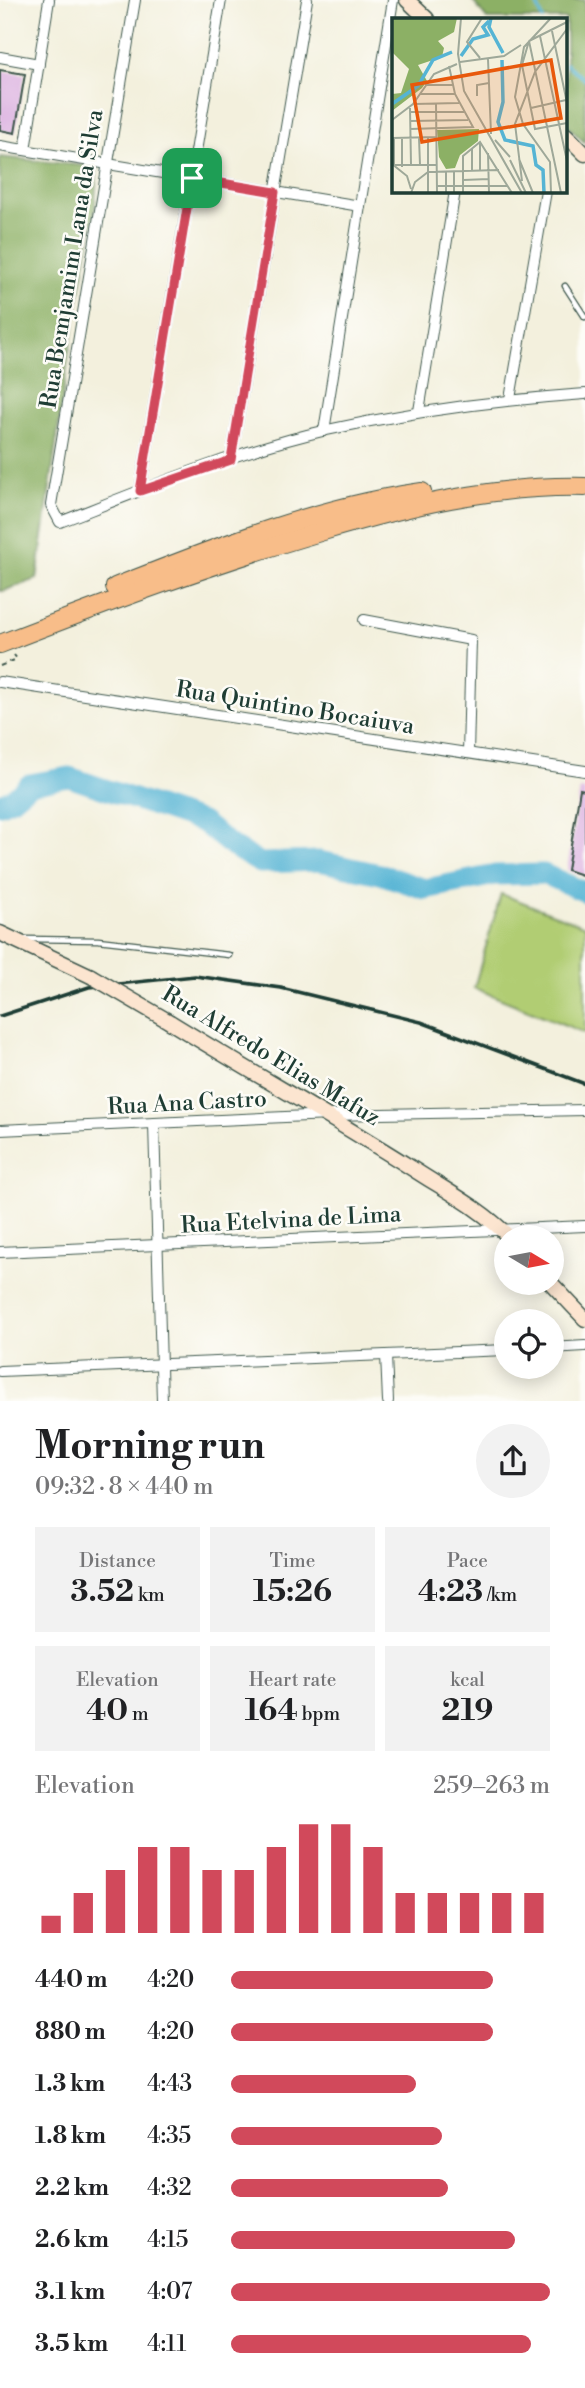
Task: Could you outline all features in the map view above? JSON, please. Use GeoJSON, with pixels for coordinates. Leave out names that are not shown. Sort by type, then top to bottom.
{"type":"FeatureCollection","features":[{"type":"Feature","properties":{"kind":"highway"},"geometry":{"type":"LineString","coordinates":[[0,631],[218,547],[356,504],[501,481],[585,474]]}},
{"type":"Feature","properties":{"kind":"highway"},"geometry":{"type":"LineString","coordinates":[[0,645],[241,554],[387,512],[485,493],[585,487]]}},
{"type":"Feature","properties":{"kind":"street"},"geometry":{"type":"LineString","coordinates":[[25,150],[49,0]]}},
{"type":"Feature","properties":{"kind":"street","name":"Rua Bemjamim Lana da Silva"},"geometry":{"type":"LineString","coordinates":[[135,0],[51,505],[61,522],[140,491]]}},
{"type":"Feature","properties":{"kind":"street"},"geometry":{"type":"LineString","coordinates":[[221,0],[140,491],[324,431],[419,411],[510,399],[585,394]]}},
{"type":"Feature","properties":{"kind":"street"},"geometry":{"type":"LineString","coordinates":[[231,460],[307,0]]}},
{"type":"Feature","properties":{"kind":"street"},"geometry":{"type":"LineString","coordinates":[[324,431],[393,0]]}},
{"type":"Feature","properties":{"kind":"street"},"geometry":{"type":"LineString","coordinates":[[407,0],[426,18]]}},
{"type":"Feature","properties":{"kind":"street"},"geometry":{"type":"LineString","coordinates":[[0,57],[39,64]]}},
{"type":"Feature","properties":{"kind":"street"},"geometry":{"type":"LineString","coordinates":[[568,137],[585,154]]}},
{"type":"Feature","properties":{"kind":"street"},"geometry":{"type":"LineString","coordinates":[[0,146],[360,206]]}},
{"type":"Feature","properties":{"kind":"street"},"geometry":{"type":"LineString","coordinates":[[419,411],[455,192]]}},
{"type":"Feature","properties":{"kind":"street"},"geometry":{"type":"LineString","coordinates":[[510,399],[546,192]]}},
{"type":"Feature","properties":{"kind":"street"},"geometry":{"type":"LineString","coordinates":[[364,620],[471,640],[468,753]]}},
{"type":"Feature","properties":{"kind":"street","name":"Rua Quintino Bocaiuva"},"geometry":{"type":"LineString","coordinates":[[0,682],[585,771]]}},
{"type":"Feature","properties":{"kind":"street","name":"Rua Alfredo Elias Mafuz"},"geometry":{"type":"LineString","coordinates":[[0,933],[18,939],[91,976],[260,1078],[330,1115],[494,1226]]}},
{"type":"Feature","properties":{"kind":"street","name":"Rua Ana Castro"},"geometry":{"type":"LineString","coordinates":[[0,1130],[330,1115],[585,1110]]}},
{"type":"Feature","properties":{"kind":"street"},"geometry":{"type":"LineString","coordinates":[[154,1124],[162,1401]]}},
{"type":"Feature","properties":{"kind":"street","name":"Rua Etelvina de Lima"},"geometry":{"type":"LineString","coordinates":[[564,1228],[585,1226]]}},
{"type":"Feature","properties":{"kind":"street","name":"Rua Etelvina de Lima"},"geometry":{"type":"LineString","coordinates":[[0,1252],[494,1233]]}},
{"type":"Feature","properties":{"kind":"street"},"geometry":{"type":"LineString","coordinates":[[562,1295],[585,1319]]}},
{"type":"Feature","properties":{"kind":"street"},"geometry":{"type":"LineString","coordinates":[[564,1347],[585,1346]]}},
{"type":"Feature","properties":{"kind":"street"},"geometry":{"type":"LineString","coordinates":[[0,1371],[494,1351]]}},
{"type":"Feature","properties":{"kind":"street"},"geometry":{"type":"LineString","coordinates":[[386,1356],[388,1401]]}},
{"type":"Feature","properties":{"kind":"lane"},"geometry":{"type":"LineString","coordinates":[[565,286],[585,317]]}},
{"type":"Feature","properties":{"kind":"lane"},"geometry":{"type":"LineString","coordinates":[[18,939],[98,940],[229,955]]}},
{"type":"Feature","properties":{"kind":"path"},"geometry":{"type":"LineString","coordinates":[[0,661],[15,655],[17,659],[0,666]]}},
{"type":"Feature","properties":{"kind":"green space"},"geometry":{"type":"Polygon","coordinates":[[[472,0],[585,0],[585,143],[568,126],[568,18],[486,18],[472,0]]]}},
{"type":"Feature","properties":{"kind":"green space"},"geometry":{"type":"Polygon","coordinates":[[[0,157],[97,167],[95,210],[69,352],[37,579],[3,591],[0,591],[0,157]]]}},
{"type":"Feature","properties":{"kind":"green space"},"geometry":{"type":"Polygon","coordinates":[[[501,894],[585,926],[585,1033],[474,988],[501,894]]]}},
{"type":"Feature","properties":{"kind":"building"},"geometry":{"type":"Polygon","coordinates":[[[0,70],[25,74],[15,133],[0,130],[0,70]]]}},
{"type":"Feature","properties":{"kind":"building"},"geometry":{"type":"Polygon","coordinates":[[[580,789],[585,790],[585,876],[567,870],[580,789]]]}},
{"type":"Feature","properties":{"kind":"waterway"},"geometry":{"type":"LineString","coordinates":[[535,0],[543,18]]}},
{"type":"Feature","properties":{"kind":"waterway"},"geometry":{"type":"LineString","coordinates":[[568,66],[585,80]]}},
{"type":"Feature","properties":{"kind":"waterway"},"geometry":{"type":"LineString","coordinates":[[0,804],[12,799],[30,784],[69,777],[202,822],[233,847],[260,863],[319,861],[380,874],[425,889],[495,875],[544,874],[585,892]]}},
{"type":"Feature","properties":{"kind":"railway"},"geometry":{"type":"LineString","coordinates":[[0,1016],[89,987],[195,976],[281,988],[421,1022],[585,1084]]}},
{"type":"Feature","properties":{"kind":"route"},"geometry":{"type":"LineString","coordinates":[[192,178],[275,192],[231,460],[140,491],[166,335],[192,178]]}}]}
